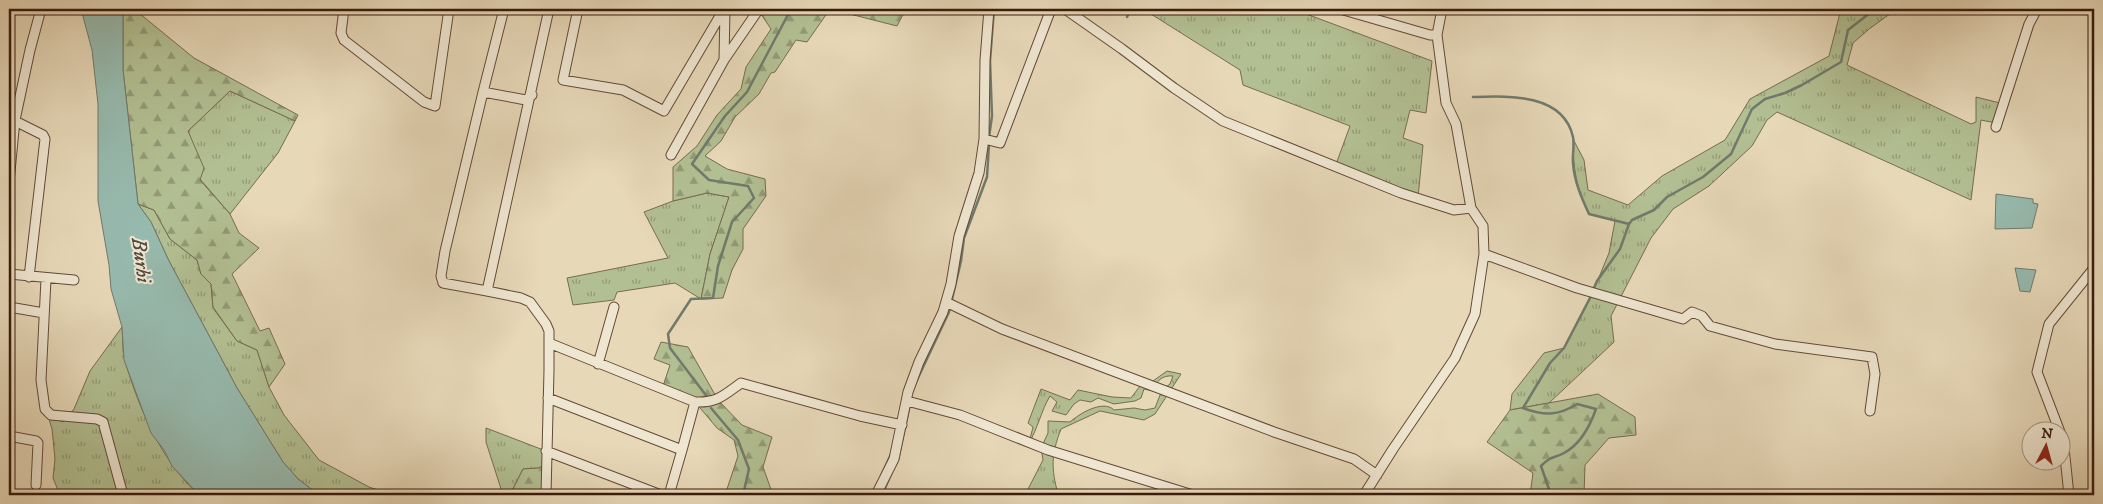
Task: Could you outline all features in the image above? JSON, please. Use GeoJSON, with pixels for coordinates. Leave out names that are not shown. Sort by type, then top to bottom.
{"type":"FeatureCollection","features":[{"type":"Feature","properties":{"kind":"street"},"geometry":{"type":"LineString","coordinates":[[9,182],[12,119],[41,9]]}},
{"type":"Feature","properties":{"kind":"street"},"geometry":{"type":"LineString","coordinates":[[344,9],[341,32],[344,40],[424,102],[434,106],[449,9]]}},
{"type":"Feature","properties":{"kind":"street"},"geometry":{"type":"LineString","coordinates":[[504,9],[441,276],[443,283],[521,298],[530,302],[546,324],[549,343],[546,451],[548,473],[546,495]]}},
{"type":"Feature","properties":{"kind":"street"},"geometry":{"type":"LineString","coordinates":[[487,292],[532,95],[549,9]]}},
{"type":"Feature","properties":{"kind":"street"},"geometry":{"type":"LineString","coordinates":[[578,9],[563,80],[623,90],[664,111],[724,9]]}},
{"type":"Feature","properties":{"kind":"street"},"geometry":{"type":"LineString","coordinates":[[724,9],[724,60]]}},
{"type":"Feature","properties":{"kind":"street"},"geometry":{"type":"LineString","coordinates":[[671,154],[724,60],[759,9]]}},
{"type":"Feature","properties":{"kind":"street"},"geometry":{"type":"LineString","coordinates":[[876,495],[894,459],[907,401],[919,362],[943,312],[951,284],[959,236],[979,173],[984,139],[985,60],[989,9]]}},
{"type":"Feature","properties":{"kind":"street"},"geometry":{"type":"LineString","coordinates":[[984,139],[1000,143],[1051,9]]}},
{"type":"Feature","properties":{"kind":"street"},"geometry":{"type":"LineString","coordinates":[[1065,9],[1223,121],[1402,193],[1454,210],[1471,208]]}},
{"type":"Feature","properties":{"kind":"street"},"geometry":{"type":"LineString","coordinates":[[1340,9],[1437,36]]}},
{"type":"Feature","properties":{"kind":"street"},"geometry":{"type":"LineString","coordinates":[[1364,495],[1454,358],[1475,314],[1484,254],[1483,226],[1471,208],[1456,124],[1446,103],[1437,36],[1442,9]]}},
{"type":"Feature","properties":{"kind":"street"},"geometry":{"type":"LineString","coordinates":[[1996,127],[2029,24],[2037,9]]}},
{"type":"Feature","properties":{"kind":"street"},"geometry":{"type":"LineString","coordinates":[[483,92],[526,100],[532,95]]}},
{"type":"Feature","properties":{"kind":"street"},"geometry":{"type":"LineString","coordinates":[[12,119],[43,135],[45,140],[29,277]]}},
{"type":"Feature","properties":{"kind":"street"},"geometry":{"type":"LineString","coordinates":[[1484,254],[1577,288],[1683,319],[1692,312],[1702,316],[1710,326],[1775,344],[1872,357],[1875,374],[1870,411]]}},
{"type":"Feature","properties":{"kind":"street"},"geometry":{"type":"LineString","coordinates":[[2056,422],[2037,372],[2049,324],[2094,268]]}},
{"type":"Feature","properties":{"kind":"street"},"geometry":{"type":"LineString","coordinates":[[9,274],[46,279],[74,280]]}},
{"type":"Feature","properties":{"kind":"street"},"geometry":{"type":"LineString","coordinates":[[46,279],[41,380],[45,409],[51,414],[97,419],[102,422],[123,495]]}},
{"type":"Feature","properties":{"kind":"street"},"geometry":{"type":"LineString","coordinates":[[946,302],[1002,329],[1274,432],[1354,459],[1377,476]]}},
{"type":"Feature","properties":{"kind":"street"},"geometry":{"type":"LineString","coordinates":[[9,307],[44,314]]}},
{"type":"Feature","properties":{"kind":"street"},"geometry":{"type":"LineString","coordinates":[[598,364],[614,307]]}},
{"type":"Feature","properties":{"kind":"street"},"geometry":{"type":"LineString","coordinates":[[549,343],[695,402],[718,400],[740,383],[860,416],[902,425]]}},
{"type":"Feature","properties":{"kind":"street"},"geometry":{"type":"LineString","coordinates":[[548,398],[682,450]]}},
{"type":"Feature","properties":{"kind":"street"},"geometry":{"type":"LineString","coordinates":[[907,401],[960,415],[1048,450],[1193,495]]}},
{"type":"Feature","properties":{"kind":"street"},"geometry":{"type":"LineString","coordinates":[[669,495],[695,402]]}},
{"type":"Feature","properties":{"kind":"street"},"geometry":{"type":"LineString","coordinates":[[9,436],[38,443],[36,485]]}},
{"type":"Feature","properties":{"kind":"street"},"geometry":{"type":"LineString","coordinates":[[546,451],[661,495]]}},
{"type":"Feature","properties":{"kind":"street"},"geometry":{"type":"LineString","coordinates":[[2067,472],[2069,495]]}},
{"type":"Feature","properties":{"kind":"green space"},"geometry":{"type":"Polygon","coordinates":[[[123,9],[134,9],[194,58],[298,115],[295,121],[230,91],[188,131],[204,168],[200,180],[230,214],[239,233],[259,248],[232,274],[260,331],[269,328],[285,364],[269,387],[257,350],[237,341],[213,307],[211,284],[201,274],[197,260],[170,239],[154,210],[138,204],[123,70],[123,9]]]}},
{"type":"Feature","properties":{"kind":"green space"},"geometry":{"type":"Polygon","coordinates":[[[765,9],[830,9],[807,42],[796,40],[775,72],[771,73],[759,94],[735,117],[721,141],[705,156],[727,169],[765,179],[766,196],[743,229],[743,249],[732,270],[723,298],[701,299],[710,254],[729,197],[707,193],[673,201],[673,167],[697,146],[717,115],[741,89],[746,67],[771,29],[761,14],[765,9]]]}},
{"type":"Feature","properties":{"kind":"green space"},"geometry":{"type":"Polygon","coordinates":[[[830,9],[906,9],[897,26],[830,9]]]}},
{"type":"Feature","properties":{"kind":"green space"},"geometry":{"type":"Polygon","coordinates":[[[1143,9],[1293,9],[1432,61],[1426,113],[1410,110],[1403,138],[1423,145],[1418,198],[1335,167],[1350,126],[1243,85],[1240,70],[1143,9]]]}},
{"type":"Feature","properties":{"kind":"green space"},"geometry":{"type":"Polygon","coordinates":[[[1841,9],[1895,9],[1853,43],[1847,65],[1971,124],[1976,122],[1976,97],[2000,103],[1996,123],[1981,120],[1971,200],[1777,112],[1767,120],[1752,146],[1709,186],[1673,209],[1651,238],[1611,316],[1614,342],[1549,403],[1510,410],[1512,394],[1544,353],[1564,348],[1590,299],[1609,253],[1615,221],[1589,214],[1576,178],[1573,139],[1584,160],[1588,190],[1628,205],[1662,176],[1725,140],[1750,99],[1829,56],[1841,9]]]}},
{"type":"Feature","properties":{"kind":"green space"},"geometry":{"type":"Polygon","coordinates":[[[230,91],[295,121],[278,153],[230,214],[200,179],[188,131],[230,91]]]}},
{"type":"Feature","properties":{"kind":"green space"},"geometry":{"type":"Polygon","coordinates":[[[707,193],[729,197],[710,254],[701,299],[675,283],[617,292],[614,300],[573,305],[567,278],[668,258],[644,212],[673,201],[707,193]]]}},
{"type":"Feature","properties":{"kind":"green space"},"geometry":{"type":"Polygon","coordinates":[[[138,204],[154,210],[170,239],[197,260],[201,274],[211,284],[213,308],[237,341],[257,350],[269,387],[284,415],[319,460],[369,487],[393,495],[319,495],[298,479],[283,462],[237,388],[168,259],[151,222],[138,204]]]}},
{"type":"Feature","properties":{"kind":"green space"},"geometry":{"type":"Polygon","coordinates":[[[122,327],[125,361],[137,398],[153,434],[174,467],[199,495],[60,495],[53,478],[55,459],[52,429],[48,416],[63,422],[74,409],[90,371],[122,327]]]}},
{"type":"Feature","properties":{"kind":"green space"},"geometry":{"type":"Polygon","coordinates":[[[661,342],[688,347],[718,400],[742,425],[772,437],[763,467],[773,495],[725,495],[738,456],[734,440],[717,428],[695,402],[662,389],[670,365],[654,359],[661,342]]]}},
{"type":"Feature","properties":{"kind":"green space"},"geometry":{"type":"Polygon","coordinates":[[[1167,371],[1181,374],[1155,414],[1144,420],[1100,411],[1061,429],[1055,446],[1053,461],[1056,485],[1060,495],[1025,495],[1043,460],[1041,448],[1048,433],[1048,421],[1070,422],[1091,409],[1104,406],[1114,410],[1134,408],[1145,410],[1155,408],[1162,390],[1170,384],[1173,376],[1160,379],[1153,391],[1144,389],[1141,398],[1135,401],[1114,404],[1098,398],[1091,402],[1080,400],[1074,404],[1066,415],[1052,411],[1057,402],[1050,396],[1029,443],[1033,427],[1028,423],[1041,389],[1070,400],[1078,390],[1112,397],[1131,398],[1143,382],[1153,381],[1167,371]]]}},
{"type":"Feature","properties":{"kind":"green space"},"geometry":{"type":"Polygon","coordinates":[[[1598,394],[1635,417],[1636,435],[1609,438],[1585,465],[1584,495],[1530,495],[1533,473],[1487,442],[1510,410],[1598,394]]]}},
{"type":"Feature","properties":{"kind":"green space"},"geometry":{"type":"Polygon","coordinates":[[[486,428],[546,451],[547,463],[539,468],[523,469],[510,495],[503,495],[486,442],[486,428]]]}},
{"type":"Feature","properties":{"kind":"green space"},"geometry":{"type":"Polygon","coordinates":[[[547,463],[546,495],[510,495],[523,469],[539,468],[547,463]]]}},
{"type":"Feature","properties":{"kind":"water","name":"Burhi"},"geometry":{"type":"Polygon","coordinates":[[[81,9],[123,9],[123,70],[138,204],[151,222],[168,259],[237,388],[283,462],[298,479],[319,495],[199,495],[172,466],[164,450],[151,433],[124,360],[122,327],[111,289],[109,265],[98,201],[98,104],[92,50],[81,9]]]}},
{"type":"Feature","properties":{"kind":"water"},"geometry":{"type":"Polygon","coordinates":[[[1996,194],[2033,199],[2033,203],[2038,204],[2032,228],[1995,229],[1996,194]]]}},
{"type":"Feature","properties":{"kind":"water"},"geometry":{"type":"Polygon","coordinates":[[[2015,268],[2036,270],[2030,292],[2020,291],[2015,268]]]}},
{"type":"Feature","properties":{"kind":"waterway"},"geometry":{"type":"LineString","coordinates":[[708,398],[670,348],[668,334],[691,299],[713,298],[718,266],[732,222],[754,198],[748,186],[709,180],[692,164],[725,116],[747,92],[791,9]]}},
{"type":"Feature","properties":{"kind":"waterway"},"geometry":{"type":"LineString","coordinates":[[989,137],[992,116],[990,61],[994,9]]}},
{"type":"Feature","properties":{"kind":"waterway"},"geometry":{"type":"LineString","coordinates":[[1127,17],[1131,9]]}},
{"type":"Feature","properties":{"kind":"waterway"},"geometry":{"type":"LineString","coordinates":[[1629,224],[1632,220],[1654,210],[1667,197],[1703,177],[1731,154],[1752,109],[1765,99],[1802,85],[1841,62],[1848,30],[1875,9]]}},
{"type":"Feature","properties":{"kind":"waterway"},"geometry":{"type":"LineString","coordinates":[[1473,97],[1532,100],[1558,112],[1567,123],[1574,140],[1573,160],[1575,176],[1589,214],[1629,224],[1620,249],[1597,281],[1593,290]]}},
{"type":"Feature","properties":{"kind":"waterway"},"geometry":{"type":"LineString","coordinates":[[916,382],[949,312],[961,261],[964,238],[987,177],[989,144]]}},
{"type":"Feature","properties":{"kind":"waterway"},"geometry":{"type":"LineString","coordinates":[[1551,495],[1541,466],[1548,460],[1564,453],[1580,440],[1588,428],[1596,409],[1577,404],[1564,411],[1551,414],[1523,408],[1550,363],[1564,348],[1591,296]]}},
{"type":"Feature","properties":{"kind":"waterway"},"geometry":{"type":"LineString","coordinates":[[898,460],[910,404]]}},
{"type":"Feature","properties":{"kind":"waterway"},"geometry":{"type":"LineString","coordinates":[[711,408],[738,440],[749,469],[743,495]]}},
{"type":"Feature","properties":{"kind":"waterway"},"geometry":{"type":"LineString","coordinates":[[882,474],[891,454]]}},
{"type":"Feature","properties":{"kind":"waterway"},"geometry":{"type":"LineString","coordinates":[[882,495],[891,474]]}}]}
